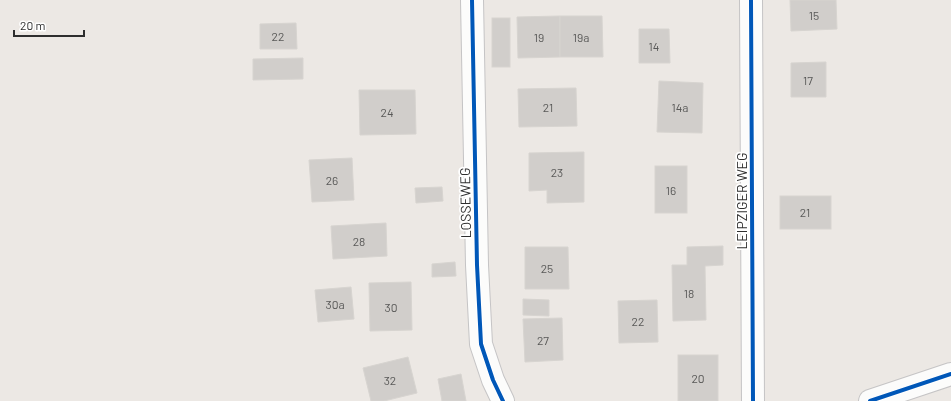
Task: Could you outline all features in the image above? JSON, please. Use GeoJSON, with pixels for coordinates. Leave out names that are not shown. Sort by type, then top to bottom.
{"type":"FeatureCollection","features":[{"type":"Feature","properties":{"kind":"street","name":"LOSSEWEG"},"geometry":{"type":"LineString","coordinates":[[472,0],[477,265],[481,344],[493,380],[503,401]]}},
{"type":"Feature","properties":{"kind":"street","name":"LEIPZIGER WEG"},"geometry":{"type":"LineString","coordinates":[[751,0],[753,401]]}},
{"type":"Feature","properties":{"kind":"street"},"geometry":{"type":"LineString","coordinates":[[870,401],[951,374]]}},
{"type":"Feature","properties":{"kind":"building"},"geometry":{"type":"Polygon","coordinates":[[[790,0],[836,0],[837,29],[791,31],[790,0]]]}},
{"type":"Feature","properties":{"kind":"building"},"geometry":{"type":"Polygon","coordinates":[[[560,16],[560,57],[518,58],[517,17],[560,16]]]}},
{"type":"Feature","properties":{"kind":"building"},"geometry":{"type":"Polygon","coordinates":[[[560,16],[602,16],[603,57],[560,57],[560,16]]]}},
{"type":"Feature","properties":{"kind":"building"},"geometry":{"type":"Polygon","coordinates":[[[492,18],[510,18],[510,67],[492,67],[492,18]]]}},
{"type":"Feature","properties":{"kind":"building"},"geometry":{"type":"Polygon","coordinates":[[[296,23],[297,49],[260,49],[260,24],[296,23]]]}},
{"type":"Feature","properties":{"kind":"building"},"geometry":{"type":"Polygon","coordinates":[[[639,29],[669,29],[670,63],[639,63],[639,29]]]}},
{"type":"Feature","properties":{"kind":"building"},"geometry":{"type":"Polygon","coordinates":[[[303,58],[303,79],[253,80],[253,59],[303,58]]]}},
{"type":"Feature","properties":{"kind":"building"},"geometry":{"type":"Polygon","coordinates":[[[826,62],[826,97],[791,97],[791,63],[826,62]]]}},
{"type":"Feature","properties":{"kind":"building"},"geometry":{"type":"Polygon","coordinates":[[[659,81],[703,83],[702,133],[657,132],[659,81]]]}},
{"type":"Feature","properties":{"kind":"building"},"geometry":{"type":"Polygon","coordinates":[[[576,88],[577,126],[519,127],[518,89],[576,88]]]}},
{"type":"Feature","properties":{"kind":"building"},"geometry":{"type":"Polygon","coordinates":[[[359,90],[415,90],[416,134],[360,135],[359,90]]]}},
{"type":"Feature","properties":{"kind":"building"},"geometry":{"type":"Polygon","coordinates":[[[584,152],[584,202],[547,203],[547,190],[529,191],[529,153],[584,152]]]}},
{"type":"Feature","properties":{"kind":"building"},"geometry":{"type":"Polygon","coordinates":[[[352,158],[354,200],[312,202],[309,160],[352,158]]]}},
{"type":"Feature","properties":{"kind":"building"},"geometry":{"type":"Polygon","coordinates":[[[655,166],[687,166],[687,213],[655,213],[655,166]]]}},
{"type":"Feature","properties":{"kind":"building"},"geometry":{"type":"Polygon","coordinates":[[[442,187],[443,201],[416,203],[415,188],[442,187]]]}},
{"type":"Feature","properties":{"kind":"building"},"geometry":{"type":"Polygon","coordinates":[[[780,196],[831,196],[831,229],[780,229],[780,196]]]}},
{"type":"Feature","properties":{"kind":"building"},"geometry":{"type":"Polygon","coordinates":[[[386,223],[387,256],[333,259],[331,226],[386,223]]]}},
{"type":"Feature","properties":{"kind":"building"},"geometry":{"type":"Polygon","coordinates":[[[723,246],[723,265],[705,266],[706,320],[673,321],[672,265],[687,265],[687,247],[723,246]]]}},
{"type":"Feature","properties":{"kind":"building"},"geometry":{"type":"Polygon","coordinates":[[[525,247],[568,247],[569,289],[525,289],[525,247]]]}},
{"type":"Feature","properties":{"kind":"building"},"geometry":{"type":"Polygon","coordinates":[[[455,262],[456,276],[432,277],[432,264],[455,262]]]}},
{"type":"Feature","properties":{"kind":"building"},"geometry":{"type":"Polygon","coordinates":[[[411,282],[412,330],[370,331],[369,283],[411,282]]]}},
{"type":"Feature","properties":{"kind":"building"},"geometry":{"type":"Polygon","coordinates":[[[351,287],[354,319],[318,322],[315,290],[351,287]]]}},
{"type":"Feature","properties":{"kind":"building"},"geometry":{"type":"Polygon","coordinates":[[[523,299],[549,300],[549,316],[523,315],[523,299]]]}},
{"type":"Feature","properties":{"kind":"building"},"geometry":{"type":"Polygon","coordinates":[[[657,300],[658,342],[619,343],[618,301],[657,300]]]}},
{"type":"Feature","properties":{"kind":"building"},"geometry":{"type":"Polygon","coordinates":[[[562,318],[563,360],[525,362],[523,319],[562,318]]]}},
{"type":"Feature","properties":{"kind":"building"},"geometry":{"type":"Polygon","coordinates":[[[678,355],[718,355],[718,401],[678,401],[678,355]]]}},
{"type":"Feature","properties":{"kind":"building"},"geometry":{"type":"Polygon","coordinates":[[[408,357],[417,393],[384,401],[371,401],[363,368],[408,357]]]}},
{"type":"Feature","properties":{"kind":"building"},"geometry":{"type":"Polygon","coordinates":[[[461,374],[466,401],[442,401],[438,379],[461,374]]]}},
{"type":"Feature","properties":{"kind":"cycle path"},"geometry":{"type":"LineString","coordinates":[[472,0],[477,265],[481,344],[493,380],[503,401]]}},
{"type":"Feature","properties":{"kind":"cycle path"},"geometry":{"type":"LineString","coordinates":[[751,0],[753,401]]}},
{"type":"Feature","properties":{"kind":"cycle path"},"geometry":{"type":"LineString","coordinates":[[870,401],[951,374]]}}]}
